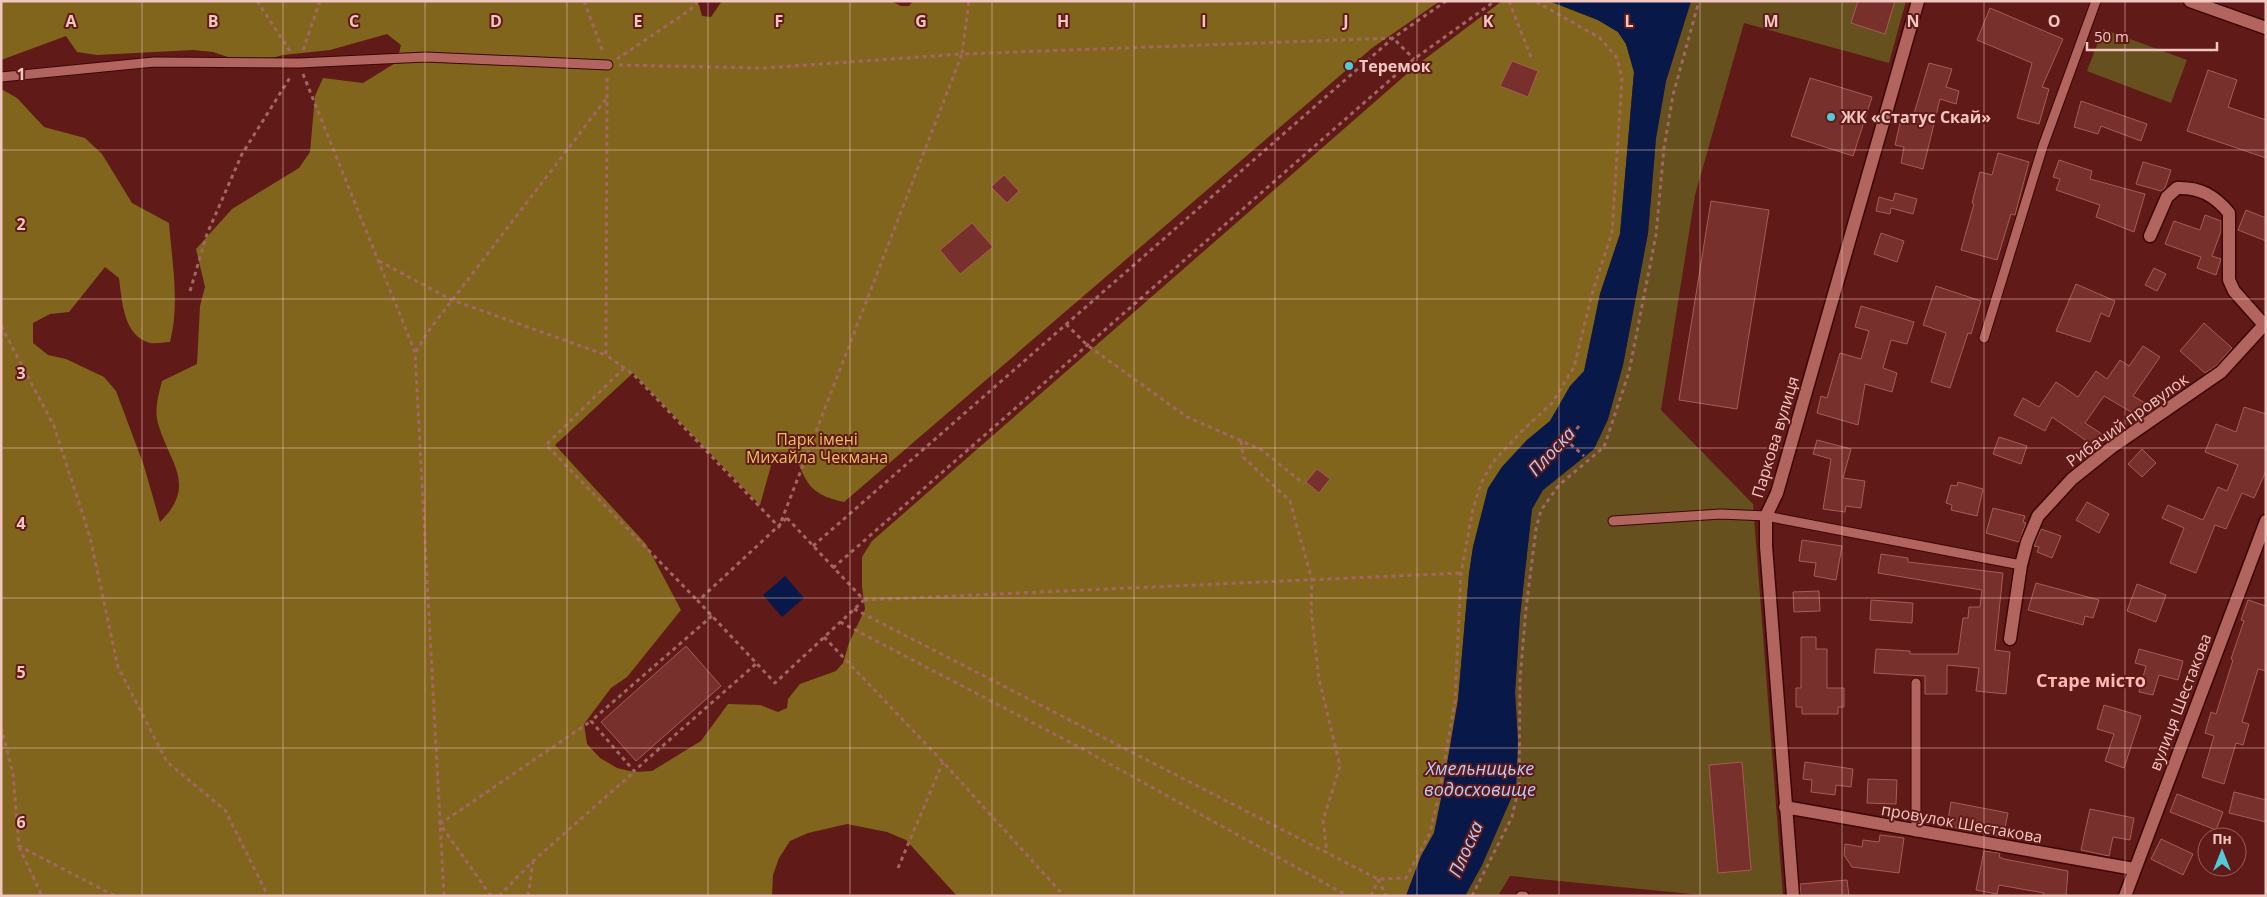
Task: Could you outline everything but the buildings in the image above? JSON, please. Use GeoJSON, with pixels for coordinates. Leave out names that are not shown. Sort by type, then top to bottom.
{"type":"FeatureCollection","features":[{"type":"Feature","properties":{"kind":"street","name":"Паркова вулиця"},"geometry":{"type":"LineString","coordinates":[[1793,896],[1766,546],[1766,516],[1777,493],[1918,1]]}},
{"type":"Feature","properties":{"kind":"street"},"geometry":{"type":"LineString","coordinates":[[2190,1],[2266,28]]}},
{"type":"Feature","properties":{"kind":"street"},"geometry":{"type":"LineString","coordinates":[[2150,236],[2167,198],[2177,188],[2190,188],[2217,198],[2229,213],[2229,280],[2234,290],[2264,326]]}},
{"type":"Feature","properties":{"kind":"street","name":"Рибачий провулок"},"geometry":{"type":"LineString","coordinates":[[2010,639],[2021,564],[2027,542],[2038,516],[2072,479],[2112,447],[2221,372],[2264,326]]}},
{"type":"Feature","properties":{"kind":"street","name":"вулиця Шестакова"},"geometry":{"type":"LineString","coordinates":[[2125,896],[2266,521]]}},
{"type":"Feature","properties":{"kind":"street","name":"провулок Шестакова"},"geometry":{"type":"LineString","coordinates":[[1785,807],[1916,832],[2134,869]]}},
{"type":"Feature","properties":{"kind":"lane"},"geometry":{"type":"LineString","coordinates":[[1984,338],[2044,146],[2096,1]]}},
{"type":"Feature","properties":{"kind":"lane"},"geometry":{"type":"LineString","coordinates":[[1,77],[154,62],[299,63],[426,57],[608,65]]}},
{"type":"Feature","properties":{"kind":"lane"},"geometry":{"type":"LineString","coordinates":[[1613,521],[1721,514],[1766,516],[2021,564]]}},
{"type":"Feature","properties":{"kind":"lane"},"geometry":{"type":"LineString","coordinates":[[1916,683],[1916,832]]}},
{"type":"Feature","properties":{"kind":"path"},"geometry":{"type":"LineString","coordinates":[[257,1],[299,63],[416,352],[444,896]]}},
{"type":"Feature","properties":{"kind":"path"},"geometry":{"type":"LineString","coordinates":[[190,291],[208,234],[242,154],[299,63],[320,1]]}},
{"type":"Feature","properties":{"kind":"path"},"geometry":{"type":"LineString","coordinates":[[584,1],[608,65],[606,99],[606,355]]}},
{"type":"Feature","properties":{"kind":"path"},"geometry":{"type":"LineString","coordinates":[[608,65],[690,10],[698,1]]}},
{"type":"Feature","properties":{"kind":"path"},"geometry":{"type":"LineString","coordinates":[[778,526],[962,54],[969,1]]}},
{"type":"Feature","properties":{"kind":"path"},"geometry":{"type":"LineString","coordinates":[[813,546],[1392,38],[1446,1]]}},
{"type":"Feature","properties":{"kind":"path"},"geometry":{"type":"LineString","coordinates":[[833,568],[1414,59],[1495,1]]}},
{"type":"Feature","properties":{"kind":"path"},"geometry":{"type":"LineString","coordinates":[[1509,1],[1531,57]]}},
{"type":"Feature","properties":{"kind":"path"},"geometry":{"type":"LineString","coordinates":[[854,609],[1378,879],[1406,878],[1430,832],[1438,798],[1455,701],[1461,573],[1473,509],[1481,483],[1493,462],[1552,403],[1574,367],[1592,294],[1612,232],[1622,78],[1617,58],[1600,38],[1535,1]]}},
{"type":"Feature","properties":{"kind":"path"},"geometry":{"type":"LineString","coordinates":[[1472,896],[1512,817],[1519,786],[1520,679],[1536,529],[1541,510],[1559,485],[1604,447],[1628,372],[1656,235],[1664,148],[1673,96],[1700,1]]}},
{"type":"Feature","properties":{"kind":"path"},"geometry":{"type":"LineString","coordinates":[[608,65],[764,68],[962,54],[1392,38],[1414,59]]}},
{"type":"Feature","properties":{"kind":"path"},"geometry":{"type":"LineString","coordinates":[[416,352],[452,300],[606,99]]}},
{"type":"Feature","properties":{"kind":"path"},"geometry":{"type":"LineString","coordinates":[[379,261],[452,300],[606,355],[634,375],[778,526]]}},
{"type":"Feature","properties":{"kind":"path"},"geometry":{"type":"LineString","coordinates":[[1066,324],[1087,345],[1187,417],[1262,450],[1304,484]]}},
{"type":"Feature","properties":{"kind":"path"},"geometry":{"type":"LineString","coordinates":[[1,326],[54,426],[90,537],[118,666],[167,762],[225,810],[268,896]]}},
{"type":"Feature","properties":{"kind":"path"},"geometry":{"type":"LineString","coordinates":[[624,368],[546,445],[775,683],[864,600],[1461,573]]}},
{"type":"Feature","properties":{"kind":"path"},"geometry":{"type":"LineString","coordinates":[[1579,426],[1567,441],[1584,456]]}},
{"type":"Feature","properties":{"kind":"path"},"geometry":{"type":"LineString","coordinates":[[1241,441],[1243,457],[1290,502],[1312,580],[1311,609],[1319,679],[1340,766],[1323,820],[1328,853]]}},
{"type":"Feature","properties":{"kind":"path"},"geometry":{"type":"LineString","coordinates":[[698,601],[787,518],[864,600]]}},
{"type":"Feature","properties":{"kind":"path"},"geometry":{"type":"LineString","coordinates":[[440,824],[591,721],[712,616]]}},
{"type":"Feature","properties":{"kind":"path"},"geometry":{"type":"LineString","coordinates":[[840,622],[1079,747],[1348,896]]}},
{"type":"Feature","properties":{"kind":"path"},"geometry":{"type":"LineString","coordinates":[[824,638],[943,762],[1064,896]]}},
{"type":"Feature","properties":{"kind":"path"},"geometry":{"type":"LineString","coordinates":[[591,721],[634,770],[757,663]]}},
{"type":"Feature","properties":{"kind":"path"},"geometry":{"type":"LineString","coordinates":[[1,727],[13,774],[19,846],[42,896]]}},
{"type":"Feature","properties":{"kind":"path"},"geometry":{"type":"LineString","coordinates":[[898,868],[943,762]]}},
{"type":"Feature","properties":{"kind":"path"},"geometry":{"type":"LineString","coordinates":[[499,896],[533,861],[634,772]]}},
{"type":"Feature","properties":{"kind":"path"},"geometry":{"type":"LineString","coordinates":[[440,824],[491,896]]}},
{"type":"Feature","properties":{"kind":"path"},"geometry":{"type":"LineString","coordinates":[[19,846],[114,896]]}},
{"type":"Feature","properties":{"kind":"path"},"geometry":{"type":"LineString","coordinates":[[528,896],[533,861]]}},
{"type":"Feature","properties":{"kind":"path"},"geometry":{"type":"LineString","coordinates":[[1371,896],[1378,879]]}},
{"type":"Feature","properties":{"kind":"path"},"geometry":{"type":"LineString","coordinates":[[1378,879],[1386,896]]}},
{"type":"Feature","properties":{"kind":"shaded area"},"geometry":{"type":"Polygon","coordinates":[[[1691,1],[1906,1],[1889,63],[1744,23],[1695,195],[1661,410],[1753,504],[1783,896],[1711,896],[1510,876],[1498,896],[1465,896],[1482,865],[1516,787],[1518,742],[1515,693],[1520,616],[1532,509],[1543,490],[1594,449],[1608,419],[1623,365],[1648,233],[1656,138],[1666,81],[1691,1]]]}},
{"type":"Feature","properties":{"kind":"shaded area"},"geometry":{"type":"Polygon","coordinates":[[[2103,29],[2187,60],[2171,103],[2087,71],[2103,29]]]}},
{"type":"Feature","properties":{"kind":"green space","name":"Парк імені Михайла Чекмана"},"geometry":{"type":"Polygon","coordinates":[[[1,1],[695,1],[699,5],[702,16],[711,17],[722,1],[891,1],[901,6],[909,6],[913,1],[1440,1],[1372,48],[844,502],[815,491],[806,479],[793,451],[774,455],[760,505],[633,373],[555,445],[646,544],[681,610],[627,677],[611,688],[584,724],[587,744],[600,758],[617,768],[634,772],[652,771],[701,741],[728,704],[760,705],[778,712],[787,708],[788,699],[800,684],[836,671],[843,663],[849,643],[865,609],[862,587],[862,557],[872,541],[1417,65],[1502,1],[1549,1],[1598,20],[1618,32],[1626,44],[1634,72],[1620,234],[1600,294],[1584,372],[1570,387],[1550,421],[1527,440],[1502,467],[1488,489],[1473,547],[1458,700],[1441,799],[1434,833],[1421,856],[1406,896],[957,896],[906,840],[887,832],[847,824],[808,833],[790,841],[779,858],[773,875],[772,896],[1,896],[1,89],[17,98],[44,127],[85,138],[102,154],[132,203],[169,223],[175,298],[170,342],[150,343],[134,333],[129,325],[123,306],[119,278],[105,267],[69,312],[50,314],[33,323],[33,343],[48,355],[66,359],[104,377],[116,391],[144,466],[160,522],[172,508],[178,495],[179,483],[177,471],[161,434],[157,419],[157,405],[162,381],[197,364],[200,306],[205,287],[196,249],[232,209],[299,168],[310,152],[315,96],[323,78],[363,83],[397,62],[401,45],[387,34],[330,50],[283,55],[249,64],[213,52],[193,50],[97,55],[77,52],[66,36],[1,60],[1,1]]]}},
{"type":"Feature","properties":{"kind":"water","name":"Хмельницьке водосховище"},"geometry":{"type":"Polygon","coordinates":[[[1549,1],[1691,1],[1666,81],[1656,138],[1648,233],[1623,365],[1608,419],[1594,449],[1543,490],[1532,509],[1520,616],[1515,693],[1518,742],[1516,787],[1482,865],[1465,896],[1406,896],[1421,856],[1434,833],[1441,799],[1458,700],[1473,547],[1488,488],[1502,467],[1527,440],[1550,421],[1570,386],[1584,371],[1600,294],[1620,234],[1634,72],[1626,44],[1618,32],[1598,20],[1549,1]]]}},
{"type":"Feature","properties":{"kind":"water"},"geometry":{"type":"Polygon","coordinates":[[[785,576],[804,598],[782,617],[763,595],[785,576]]]}},
{"type":"Feature","properties":{"kind":"place","name":"Теремок"},"geometry":{"type":"Point","coordinates":[1349,66]}},
{"type":"Feature","properties":{"kind":"place","name":"ЖК «Статус Скай»"},"geometry":{"type":"Point","coordinates":[1831,117]}},
{"type":"Feature","properties":{"kind":"district","name":"Старе місто"},"geometry":{"type":"Point","coordinates":[2091,680]}},
{"type":"Feature","properties":{"kind":"water label","name":"Плоска"},"geometry":{"type":"Point","coordinates":[1551,451]}},
{"type":"Feature","properties":{"kind":"water label","name":"Плоска"},"geometry":{"type":"Point","coordinates":[1465,849]}}]}
